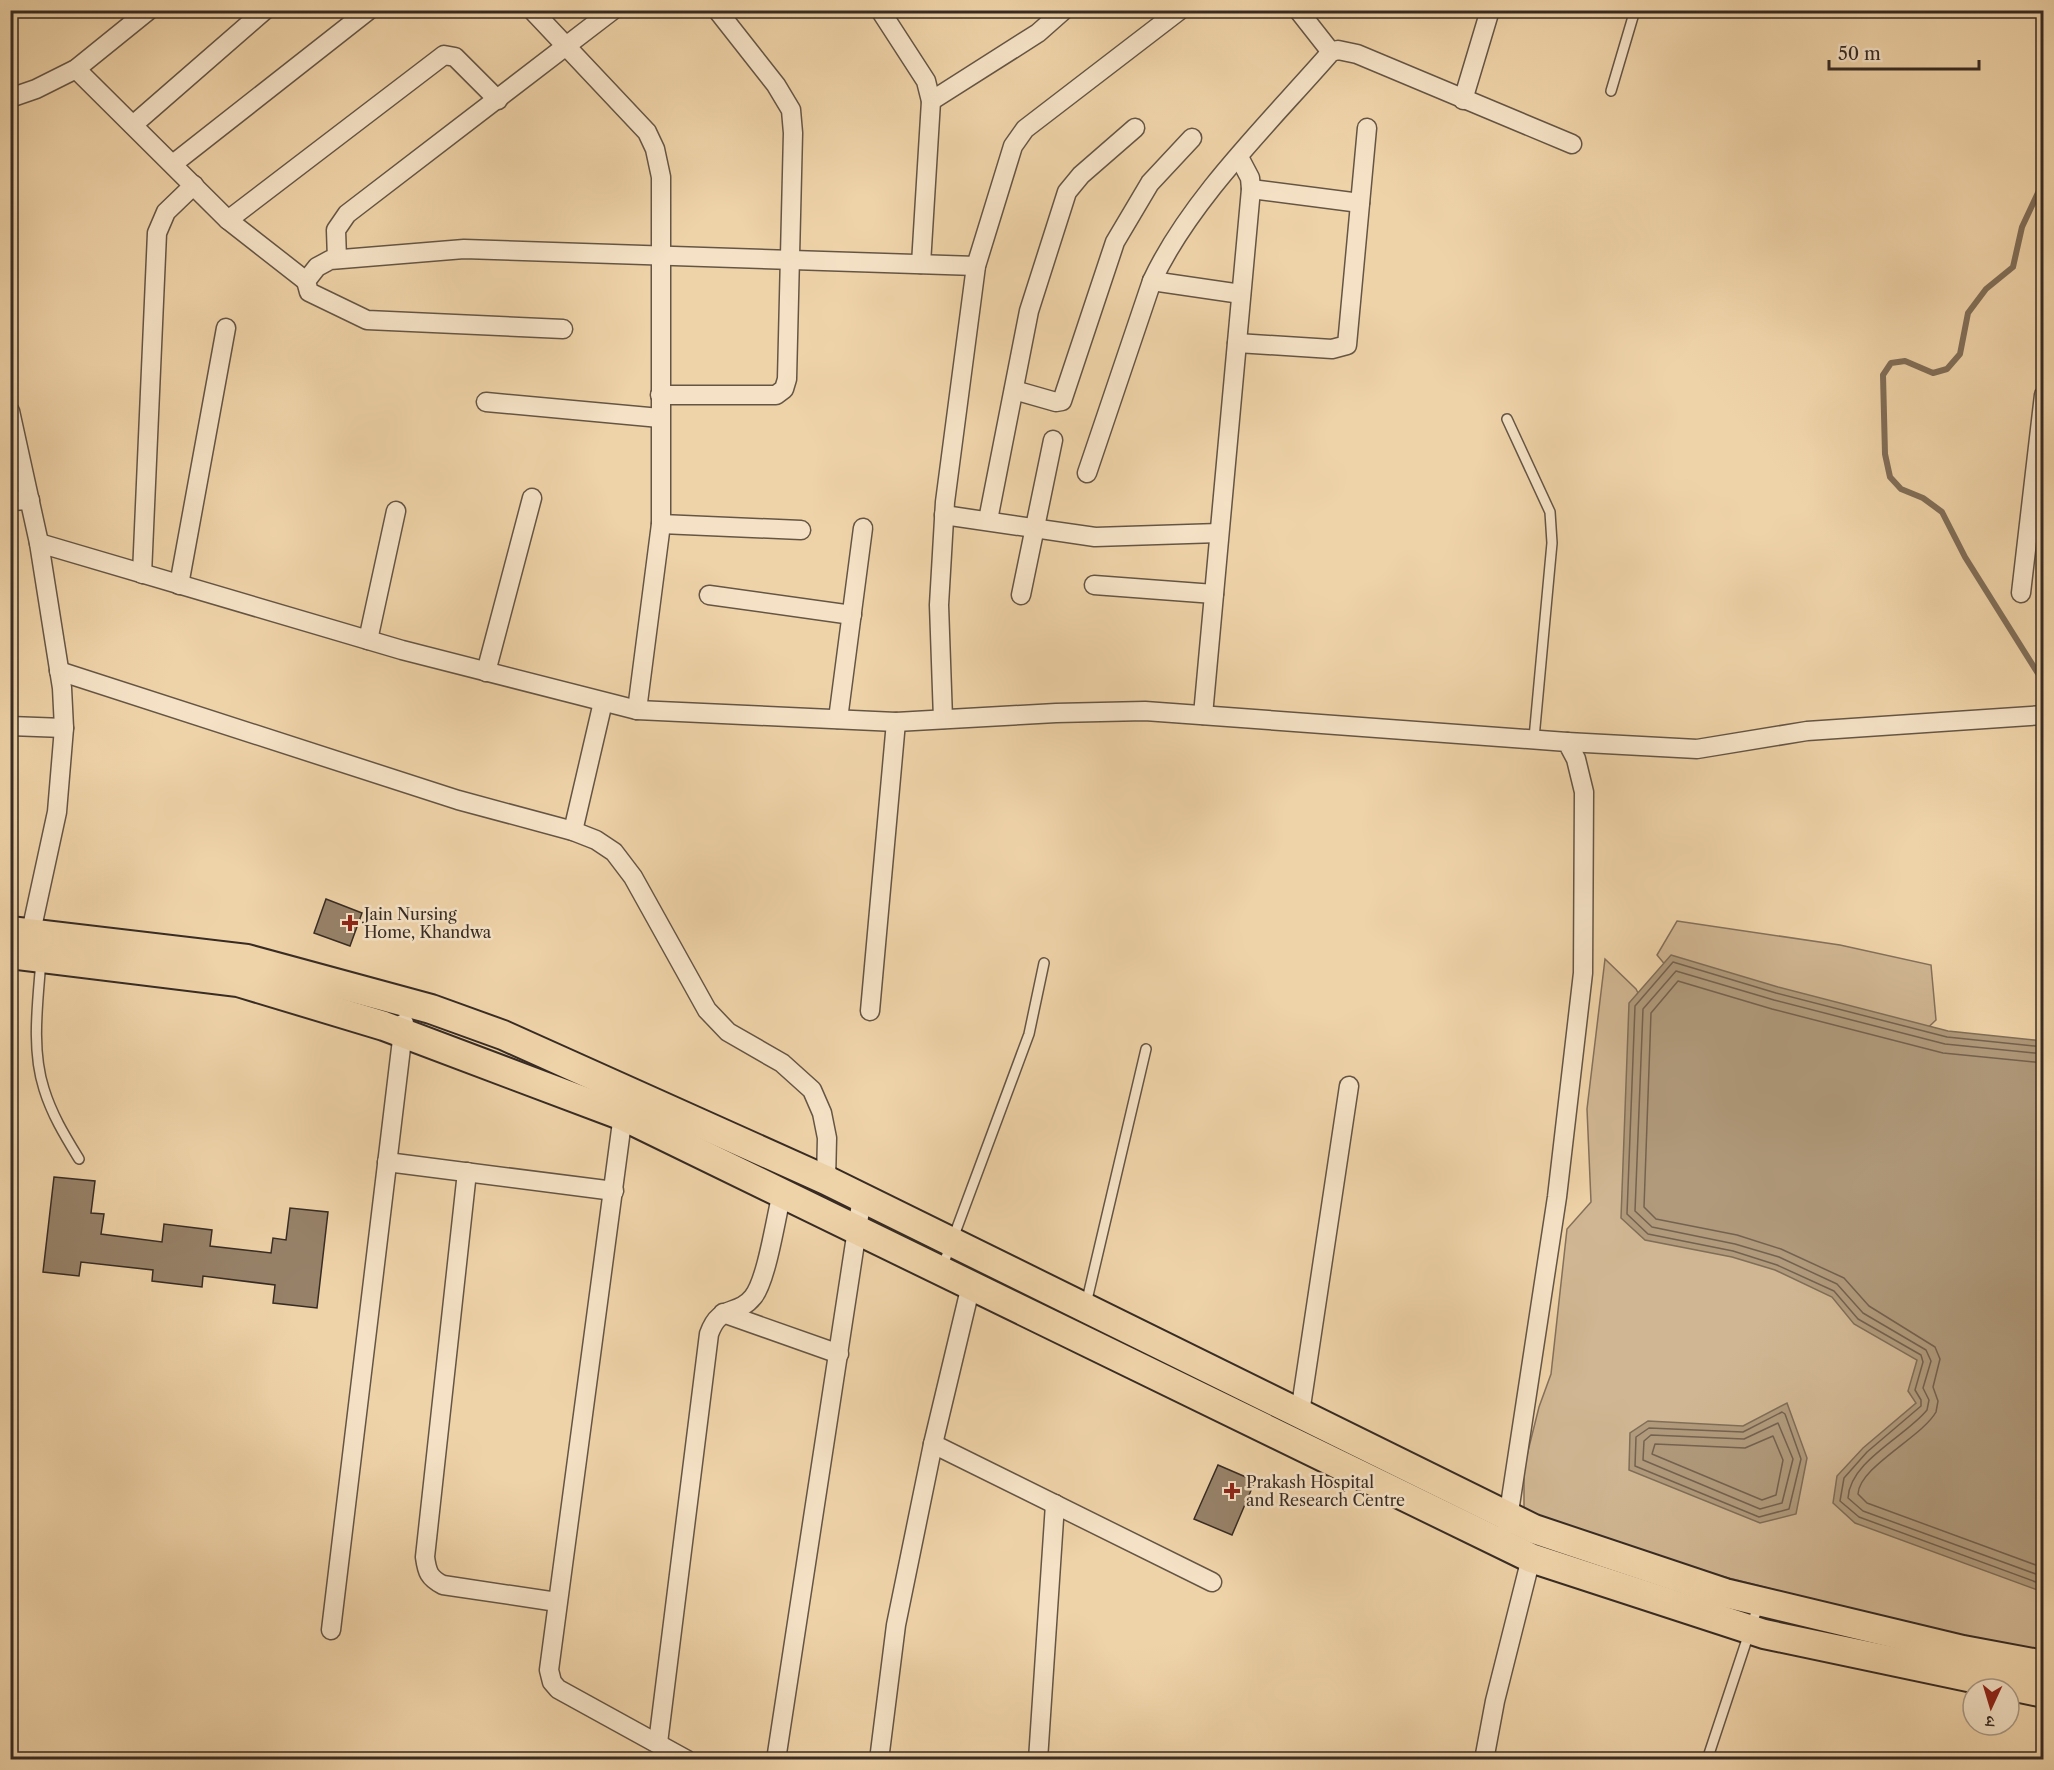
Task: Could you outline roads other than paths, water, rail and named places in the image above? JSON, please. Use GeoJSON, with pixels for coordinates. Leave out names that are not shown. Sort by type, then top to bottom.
{"type":"FeatureCollection","features":[{"type":"Feature","properties":{"kind":"highway"},"geometry":{"type":"LineString","coordinates":[[23,946],[238,982],[265,977],[406,1001],[503,1035],[782,1192],[971,1285],[1082,1322],[1300,1413],[1509,1516],[1557,1536],[1725,1593],[1963,1650],[2043,1665]]}},
{"type":"Feature","properties":{"kind":"highway"},"geometry":{"type":"LineString","coordinates":[[265,977],[403,1033],[624,1103],[826,1180],[951,1240],[1082,1322],[1531,1558],[1750,1630],[2043,1694]]}},
{"type":"Feature","properties":{"kind":"street"},"geometry":{"type":"LineString","coordinates":[[10,98],[36,89],[76,69],[149,10]]}},
{"type":"Feature","properties":{"kind":"street"},"geometry":{"type":"LineString","coordinates":[[134,125],[265,10]]}},
{"type":"Feature","properties":{"kind":"street"},"geometry":{"type":"LineString","coordinates":[[173,164],[369,10]]}},
{"type":"Feature","properties":{"kind":"street"},"geometry":{"type":"LineString","coordinates":[[532,10],[646,132],[655,149],[662,177],[661,524],[637,710]]}},
{"type":"Feature","properties":{"kind":"street"},"geometry":{"type":"LineString","coordinates":[[337,259],[336,230],[347,214],[613,10]]}},
{"type":"Feature","properties":{"kind":"street"},"geometry":{"type":"LineString","coordinates":[[660,395],[762,397],[776,395],[784,389],[794,133],[791,110],[776,85],[717,10]]}},
{"type":"Feature","properties":{"kind":"street"},"geometry":{"type":"LineString","coordinates":[[880,10],[926,81],[930,101],[921,264]]}},
{"type":"Feature","properties":{"kind":"street"},"geometry":{"type":"LineString","coordinates":[[930,101],[1038,33],[1064,10]]}},
{"type":"Feature","properties":{"kind":"street"},"geometry":{"type":"LineString","coordinates":[[943,719],[939,605],[944,515],[976,266],[1017,138],[1180,10]]}},
{"type":"Feature","properties":{"kind":"street"},"geometry":{"type":"LineString","coordinates":[[1298,10],[1331,52]]}},
{"type":"Feature","properties":{"kind":"street"},"geometry":{"type":"LineString","coordinates":[[1463,100],[1490,10]]}},
{"type":"Feature","properties":{"kind":"street"},"geometry":{"type":"LineString","coordinates":[[1087,472],[1152,281],[1163,258],[1182,228],[1239,157],[1331,52],[1348,51],[1357,54],[1572,144]]}},
{"type":"Feature","properties":{"kind":"street"},"geometry":{"type":"LineString","coordinates":[[228,220],[444,55],[455,57],[498,100]]}},
{"type":"Feature","properties":{"kind":"street"},"geometry":{"type":"LineString","coordinates":[[76,69],[228,220],[306,281],[309,292],[367,320],[563,329]]}},
{"type":"Feature","properties":{"kind":"street"},"geometry":{"type":"LineString","coordinates":[[1237,343],[1332,349],[1347,345],[1367,128]]}},
{"type":"Feature","properties":{"kind":"street"},"geometry":{"type":"LineString","coordinates":[[988,520],[1029,311],[1067,192],[1081,175],[1135,129]]}},
{"type":"Feature","properties":{"kind":"street"},"geometry":{"type":"LineString","coordinates":[[1014,390],[1056,402],[1062,401],[1115,242],[1150,183],[1192,138]]}},
{"type":"Feature","properties":{"kind":"street"},"geometry":{"type":"LineString","coordinates":[[1203,715],[1251,189],[1250,178],[1239,157]]}},
{"type":"Feature","properties":{"kind":"street"},"geometry":{"type":"LineString","coordinates":[[142,574],[157,234],[166,212],[194,185]]}},
{"type":"Feature","properties":{"kind":"street"},"geometry":{"type":"LineString","coordinates":[[1251,189],[1360,203]]}},
{"type":"Feature","properties":{"kind":"street"},"geometry":{"type":"LineString","coordinates":[[306,281],[322,263],[337,259],[464,249],[976,266]]}},
{"type":"Feature","properties":{"kind":"street"},"geometry":{"type":"LineString","coordinates":[[1152,281],[1241,294]]}},
{"type":"Feature","properties":{"kind":"street"},"geometry":{"type":"LineString","coordinates":[[179,585],[226,328]]}},
{"type":"Feature","properties":{"kind":"street"},"geometry":{"type":"LineString","coordinates":[[2021,593],[2043,395]]}},
{"type":"Feature","properties":{"kind":"street"},"geometry":{"type":"LineString","coordinates":[[486,402],[660,418]]}},
{"type":"Feature","properties":{"kind":"street"},"geometry":{"type":"LineString","coordinates":[[10,411],[39,543],[59,671],[64,728],[57,812],[23,946]]}},
{"type":"Feature","properties":{"kind":"street"},"geometry":{"type":"LineString","coordinates":[[1021,595],[1053,440]]}},
{"type":"Feature","properties":{"kind":"street"},"geometry":{"type":"LineString","coordinates":[[486,672],[532,498]]}},
{"type":"Feature","properties":{"kind":"street"},"geometry":{"type":"LineString","coordinates":[[10,501],[30,500]]}},
{"type":"Feature","properties":{"kind":"street"},"geometry":{"type":"LineString","coordinates":[[368,640],[396,511]]}},
{"type":"Feature","properties":{"kind":"street"},"geometry":{"type":"LineString","coordinates":[[944,515],[1095,537],[1219,533]]}},
{"type":"Feature","properties":{"kind":"street"},"geometry":{"type":"LineString","coordinates":[[661,524],[801,530]]}},
{"type":"Feature","properties":{"kind":"street"},"geometry":{"type":"LineString","coordinates":[[838,719],[863,528]]}},
{"type":"Feature","properties":{"kind":"street"},"geometry":{"type":"LineString","coordinates":[[39,543],[368,640],[637,710],[896,722],[1145,711],[1567,742],[1697,749],[1723,747],[1807,731],[2043,715]]}},
{"type":"Feature","properties":{"kind":"street"},"geometry":{"type":"LineString","coordinates":[[1094,585],[1214,594]]}},
{"type":"Feature","properties":{"kind":"street"},"geometry":{"type":"LineString","coordinates":[[709,594],[852,615]]}},
{"type":"Feature","properties":{"kind":"street"},"geometry":{"type":"LineString","coordinates":[[59,671],[458,800],[573,831],[596,840],[614,852],[633,877],[707,1010],[728,1032],[782,1064],[812,1090],[822,1113],[827,1138],[826,1180]]}},
{"type":"Feature","properties":{"kind":"street"},"geometry":{"type":"LineString","coordinates":[[573,831],[603,702]]}},
{"type":"Feature","properties":{"kind":"street"},"geometry":{"type":"LineString","coordinates":[[870,1011],[896,722]]}},
{"type":"Feature","properties":{"kind":"street"},"geometry":{"type":"LineString","coordinates":[[10,726],[64,728]]}},
{"type":"Feature","properties":{"kind":"street"},"geometry":{"type":"LineString","coordinates":[[1503,1545],[1557,1197],[1583,973],[1584,792],[1576,759],[1567,742]]}},
{"type":"Feature","properties":{"kind":"street"},"geometry":{"type":"LineString","coordinates":[[331,1630],[406,1001]]}},
{"type":"Feature","properties":{"kind":"street"},"geometry":{"type":"LineString","coordinates":[[1300,1413],[1348,1086]]}},
{"type":"Feature","properties":{"kind":"street"},"geometry":{"type":"LineString","coordinates":[[624,1103],[549,1670],[552,1682],[558,1689],[687,1760]]}},
{"type":"Feature","properties":{"kind":"street"},"geometry":{"type":"LineString","coordinates":[[387,1162],[614,1191]]}},
{"type":"Feature","properties":{"kind":"street"},"geometry":{"type":"LineString","coordinates":[[467,1172],[425,1557],[427,1571],[433,1580],[443,1585],[557,1602]]}},
{"type":"Feature","properties":{"kind":"street"},"geometry":{"type":"LineString","coordinates":[[658,1743],[708,1334],[714,1320],[723,1313],[743,1306],[754,1297],[761,1282],[782,1192]]}},
{"type":"Feature","properties":{"kind":"street"},"geometry":{"type":"LineString","coordinates":[[776,1760],[862,1197]]}},
{"type":"Feature","properties":{"kind":"street"},"geometry":{"type":"LineString","coordinates":[[879,1760],[896,1625],[933,1444],[971,1285]]}},
{"type":"Feature","properties":{"kind":"street"},"geometry":{"type":"LineString","coordinates":[[723,1313],[839,1354]]}},
{"type":"Feature","properties":{"kind":"street"},"geometry":{"type":"LineString","coordinates":[[933,1444],[1212,1582]]}},
{"type":"Feature","properties":{"kind":"street"},"geometry":{"type":"LineString","coordinates":[[1038,1760],[1055,1504]]}},
{"type":"Feature","properties":{"kind":"street"},"geometry":{"type":"LineString","coordinates":[[1484,1760],[1495,1701],[1531,1558]]}},
{"type":"Feature","properties":{"kind":"lane"},"geometry":{"type":"LineString","coordinates":[[1611,91],[1635,10]]}},
{"type":"Feature","properties":{"kind":"lane"},"geometry":{"type":"LineString","coordinates":[[1507,419],[1550,512],[1552,543],[1534,738]]}},
{"type":"Feature","properties":{"kind":"lane"},"geometry":{"type":"LineString","coordinates":[[23,946],[38,1012],[43,1087],[57,1124],[79,1159]]}},
{"type":"Feature","properties":{"kind":"lane"},"geometry":{"type":"LineString","coordinates":[[941,1270],[1029,1034],[1044,963]]}},
{"type":"Feature","properties":{"kind":"lane"},"geometry":{"type":"LineString","coordinates":[[1082,1322],[1146,1049]]}},
{"type":"Feature","properties":{"kind":"lane"},"geometry":{"type":"LineString","coordinates":[[1707,1760],[1760,1601]]}},
{"type":"Feature","properties":{"kind":"water"},"geometry":{"type":"Polygon","coordinates":[[[1671,955],[1778,987],[1948,1031],[2043,1041],[2043,1592],[1855,1523],[1833,1503],[1837,1476],[1863,1448],[1916,1403],[1908,1391],[1917,1360],[1854,1324],[1832,1297],[1775,1270],[1732,1257],[1645,1240],[1621,1218],[1629,1003],[1671,955]]]}},
{"type":"Feature","properties":{"kind":"water"},"geometry":{"type":"Polygon","coordinates":[[[1787,1403],[1807,1458],[1796,1514],[1760,1523],[1629,1470],[1630,1433],[1648,1421],[1743,1426],[1787,1403]]]}},
{"type":"Feature","properties":{"kind":"waterway"},"geometry":{"type":"LineString","coordinates":[[2044,180],[2022,227],[2013,267],[1986,289],[1968,313],[1960,354],[1947,369],[1933,373],[1905,361],[1891,363],[1883,375],[1885,454],[1890,477],[1901,489],[1923,498],[1942,512],[1965,557],[2044,683]]}},
{"type":"Feature","properties":{"kind":"place","name":"Jain Nursing Home, Khandwa"},"geometry":{"type":"Point","coordinates":[350,923]}},
{"type":"Feature","properties":{"kind":"place","name":"Prakash Hospital and Research Centre"},"geometry":{"type":"Point","coordinates":[1232,1491]}}]}
